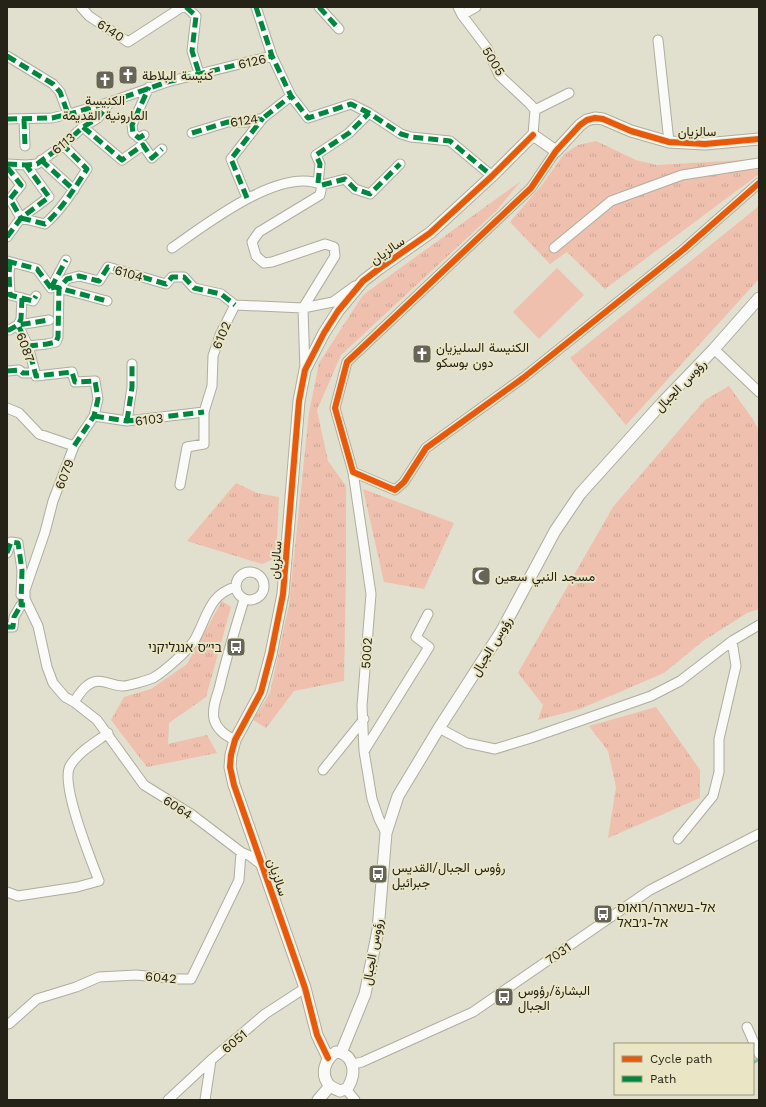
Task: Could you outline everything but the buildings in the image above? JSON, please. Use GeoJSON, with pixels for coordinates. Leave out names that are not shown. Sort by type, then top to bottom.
{"type":"FeatureCollection","features":[{"type":"Feature","properties":{"kind":"street","name":"6140"},"geometry":{"type":"LineString","coordinates":[[82,7],[89,16],[128,42],[182,7]]}},
{"type":"Feature","properties":{"kind":"street"},"geometry":{"type":"LineString","coordinates":[[186,7],[196,16],[192,51],[199,73]]}},
{"type":"Feature","properties":{"kind":"street"},"geometry":{"type":"LineString","coordinates":[[256,7],[272,56]]}},
{"type":"Feature","properties":{"kind":"street"},"geometry":{"type":"LineString","coordinates":[[318,7],[338,29]]}},
{"type":"Feature","properties":{"kind":"street"},"geometry":{"type":"LineString","coordinates":[[460,11],[476,7]]}},
{"type":"Feature","properties":{"kind":"street","name":"5005"},"geometry":{"type":"LineString","coordinates":[[460,11],[487,48],[499,75],[530,104],[534,110]]}},
{"type":"Feature","properties":{"kind":"street"},"geometry":{"type":"LineString","coordinates":[[658,40],[669,142]]}},
{"type":"Feature","properties":{"kind":"street"},"geometry":{"type":"LineString","coordinates":[[7,56],[53,84],[60,92],[68,114]]}},
{"type":"Feature","properties":{"kind":"street","name":"6126"},"geometry":{"type":"LineString","coordinates":[[7,119],[52,118],[110,102],[149,87],[199,73],[272,56],[290,96],[308,118],[351,104],[369,113],[401,134],[411,137],[450,142],[492,176]]}},
{"type":"Feature","properties":{"kind":"street"},"geometry":{"type":"LineString","coordinates":[[144,135],[139,138],[133,133],[132,125],[149,87]]}},
{"type":"Feature","properties":{"kind":"street"},"geometry":{"type":"LineString","coordinates":[[556,150],[533,135],[534,110],[569,92]]}},
{"type":"Feature","properties":{"kind":"street","name":"6124"},"geometry":{"type":"LineString","coordinates":[[192,133],[228,122],[247,122],[263,118],[290,96]]}},
{"type":"Feature","properties":{"kind":"street","name":"6113"},"geometry":{"type":"LineString","coordinates":[[7,166],[37,164],[63,145],[83,127],[98,118],[110,102]]}},
{"type":"Feature","properties":{"kind":"street"},"geometry":{"type":"LineString","coordinates":[[305,370],[303,308],[335,256],[334,247],[325,244],[272,262],[264,263],[256,256],[252,242],[260,232],[320,195],[320,164],[316,155],[349,133],[369,113]]}},
{"type":"Feature","properties":{"kind":"street"},"geometry":{"type":"LineString","coordinates":[[247,198],[231,159],[263,118]]}},
{"type":"Feature","properties":{"kind":"street","name":"سالزيان"},"geometry":{"type":"LineString","coordinates":[[556,150],[580,125],[587,120],[595,118],[603,119],[631,131],[669,142],[705,144],[759,139]]}},
{"type":"Feature","properties":{"kind":"street"},"geometry":{"type":"LineString","coordinates":[[24,119],[25,146]]}},
{"type":"Feature","properties":{"kind":"street"},"geometry":{"type":"LineString","coordinates":[[83,127],[122,160],[143,145],[152,158],[162,149]]}},
{"type":"Feature","properties":{"kind":"street","name":"سالزيان"},"geometry":{"type":"LineString","coordinates":[[328,1058],[317,1035],[304,988],[234,785],[230,767],[231,755],[235,740],[261,692],[271,654],[283,594],[299,402],[305,370],[324,333],[338,311],[363,281],[430,233],[492,176],[533,135]]}},
{"type":"Feature","properties":{"kind":"street"},"geometry":{"type":"LineString","coordinates":[[7,166],[21,185],[10,199],[21,218],[45,224],[57,213],[87,169],[63,145]]}},
{"type":"Feature","properties":{"kind":"street","name":"5002"},"geometry":{"type":"LineString","coordinates":[[386,833],[372,799],[364,751],[364,719],[362,706],[371,594],[353,472],[335,408],[347,362],[530,188],[556,150]]}},
{"type":"Feature","properties":{"kind":"street"},"geometry":{"type":"LineString","coordinates":[[41,160],[74,190]]}},
{"type":"Feature","properties":{"kind":"street"},"geometry":{"type":"LineString","coordinates":[[554,248],[611,201],[682,175],[759,163]]}},
{"type":"Feature","properties":{"kind":"street"},"geometry":{"type":"LineString","coordinates":[[172,248],[247,198],[266,190],[289,183],[305,181],[320,184],[345,179],[354,189],[370,194],[400,164]]}},
{"type":"Feature","properties":{"kind":"street"},"geometry":{"type":"LineString","coordinates":[[7,237],[21,218],[49,197],[26,165]]}},
{"type":"Feature","properties":{"kind":"street"},"geometry":{"type":"LineString","coordinates":[[353,472],[394,490],[404,482],[426,448],[529,373],[683,250],[759,183]]}},
{"type":"Feature","properties":{"kind":"street"},"geometry":{"type":"LineString","coordinates":[[28,346],[56,342],[58,337],[57,301],[55,288],[66,260]]}},
{"type":"Feature","properties":{"kind":"street"},"geometry":{"type":"LineString","coordinates":[[36,296],[33,301],[10,295],[8,274],[9,262],[37,270],[55,288],[107,301]]}},
{"type":"Feature","properties":{"kind":"street","name":"6104"},"geometry":{"type":"LineString","coordinates":[[55,288],[67,279],[79,276],[99,281],[108,267],[166,284],[172,277],[184,277],[194,288],[221,294],[235,305]]}},
{"type":"Feature","properties":{"kind":"street","name":"6102"},"geometry":{"type":"LineString","coordinates":[[180,485],[187,447],[204,444],[204,412],[212,386],[213,356],[220,335],[235,305],[303,308],[332,302],[363,281]]}},
{"type":"Feature","properties":{"kind":"street","name":"6087"},"geometry":{"type":"LineString","coordinates":[[7,330],[18,324],[21,319],[22,298]]}},
{"type":"Feature","properties":{"kind":"street","name":"رؤوس الجبال"},"geometry":{"type":"LineString","coordinates":[[341,1053],[347,1041],[364,994],[378,930],[386,833],[398,796],[438,728],[501,632],[555,531],[580,494],[759,298]]}},
{"type":"Feature","properties":{"kind":"street","name":"6087"},"geometry":{"type":"LineString","coordinates":[[18,324],[49,320]]}},
{"type":"Feature","properties":{"kind":"street","name":"6087"},"geometry":{"type":"LineString","coordinates":[[18,324],[28,346],[36,376],[72,372],[75,382],[94,381],[98,399],[94,416],[74,446]]}},
{"type":"Feature","properties":{"kind":"street"},"geometry":{"type":"LineString","coordinates":[[714,349],[759,392]]}},
{"type":"Feature","properties":{"kind":"street"},"geometry":{"type":"LineString","coordinates":[[127,421],[132,387],[132,364]]}},
{"type":"Feature","properties":{"kind":"street"},"geometry":{"type":"LineString","coordinates":[[7,370],[19,370],[23,373],[29,373]]}},
{"type":"Feature","properties":{"kind":"street","name":"6079"},"geometry":{"type":"LineString","coordinates":[[7,408],[19,413],[40,434],[74,446],[53,501],[45,532],[25,590],[24,605]]}},
{"type":"Feature","properties":{"kind":"street","name":"6103"},"geometry":{"type":"LineString","coordinates":[[94,416],[127,421],[204,412]]}},
{"type":"Feature","properties":{"kind":"street"},"geometry":{"type":"LineString","coordinates":[[7,553],[11,542],[18,543],[22,570],[24,605],[14,617],[13,627],[7,627]]}},
{"type":"Feature","properties":{"kind":"street"},"geometry":{"type":"LineString","coordinates":[[246,572],[251,572],[260,576],[264,585],[262,594],[254,600],[244,600],[237,593],[235,587],[238,578],[246,572]]}},
{"type":"Feature","properties":{"kind":"street"},"geometry":{"type":"LineString","coordinates":[[74,702],[88,684],[101,681],[123,686],[152,678],[174,662],[193,642],[213,601],[220,594],[235,587]]}},
{"type":"Feature","properties":{"kind":"street"},"geometry":{"type":"LineString","coordinates":[[235,740],[226,736],[218,728],[214,719],[214,708],[224,664],[244,600]]}},
{"type":"Feature","properties":{"kind":"street","name":"6064"},"geometry":{"type":"LineString","coordinates":[[24,605],[38,626],[47,667],[53,683],[65,697],[97,720],[108,733],[144,785],[191,814],[241,852],[250,856],[263,866]]}},
{"type":"Feature","properties":{"kind":"street"},"geometry":{"type":"LineString","coordinates":[[364,751],[429,647],[416,637],[428,614]]}},
{"type":"Feature","properties":{"kind":"street"},"geometry":{"type":"LineString","coordinates":[[438,728],[467,743],[495,749],[651,696],[680,681],[732,641],[759,625]]}},
{"type":"Feature","properties":{"kind":"street"},"geometry":{"type":"LineString","coordinates":[[678,839],[713,796],[719,772],[719,739],[736,666],[732,641]]}},
{"type":"Feature","properties":{"kind":"street"},"geometry":{"type":"LineString","coordinates":[[323,770],[364,719]]}},
{"type":"Feature","properties":{"kind":"street"},"geometry":{"type":"LineString","coordinates":[[7,892],[18,896],[77,887],[99,881],[76,819],[68,774],[70,766],[76,758],[108,733]]}},
{"type":"Feature","properties":{"kind":"street","name":"7031"},"geometry":{"type":"LineString","coordinates":[[353,1064],[362,1062],[473,1012],[650,890],[759,834]]}},
{"type":"Feature","properties":{"kind":"street","name":"6042"},"geometry":{"type":"LineString","coordinates":[[7,1024],[9,1024],[37,999],[76,987],[99,977],[136,975],[191,979],[239,880],[241,852]]}},
{"type":"Feature","properties":{"kind":"street","name":"6051"},"geometry":{"type":"LineString","coordinates":[[168,1100],[211,1060],[265,1014],[304,988]]}},
{"type":"Feature","properties":{"kind":"street"},"geometry":{"type":"LineString","coordinates":[[747,1027],[759,1054]]}},
{"type":"Feature","properties":{"kind":"street"},"geometry":{"type":"LineString","coordinates":[[336,1052],[341,1053],[350,1059],[353,1064],[353,1077],[346,1089],[340,1091],[330,1086],[325,1077],[324,1069],[328,1058],[336,1052]]}},
{"type":"Feature","properties":{"kind":"street"},"geometry":{"type":"LineString","coordinates":[[205,1100],[211,1060]]}},
{"type":"Feature","properties":{"kind":"street"},"geometry":{"type":"LineString","coordinates":[[318,1100],[330,1086]]}},
{"type":"Feature","properties":{"kind":"street"},"geometry":{"type":"LineString","coordinates":[[346,1089],[355,1100]]}},
{"type":"Feature","properties":{"kind":"green space"},"geometry":{"type":"Polygon","coordinates":[[[596,141],[636,160],[657,165],[759,159],[759,174],[605,289],[567,252],[550,264],[510,222],[542,185],[564,154],[578,145],[596,141]]]}},
{"type":"Feature","properties":{"kind":"green space"},"geometry":{"type":"Polygon","coordinates":[[[521,181],[496,211],[341,355],[317,410],[328,461],[346,486],[344,681],[294,691],[266,728],[253,720],[270,693],[289,605],[309,413],[319,363],[363,295],[521,181]]]}},
{"type":"Feature","properties":{"kind":"green space"},"geometry":{"type":"Polygon","coordinates":[[[759,206],[759,279],[626,425],[570,358],[759,206]]]}},
{"type":"Feature","properties":{"kind":"green space"},"geometry":{"type":"Polygon","coordinates":[[[557,268],[584,295],[539,339],[513,312],[557,268]]]}},
{"type":"Feature","properties":{"kind":"green space"},"geometry":{"type":"Polygon","coordinates":[[[729,386],[759,430],[759,609],[747,613],[703,641],[664,673],[580,709],[538,720],[543,705],[518,673],[613,507],[705,400],[729,386]]]}},
{"type":"Feature","properties":{"kind":"green space"},"geometry":{"type":"Polygon","coordinates":[[[236,483],[257,493],[279,497],[276,558],[262,564],[187,541],[236,483]]]}},
{"type":"Feature","properties":{"kind":"green space"},"geometry":{"type":"Polygon","coordinates":[[[363,489],[454,523],[424,589],[384,582],[363,489]]]}},
{"type":"Feature","properties":{"kind":"green space"},"geometry":{"type":"Polygon","coordinates":[[[222,601],[231,607],[206,697],[169,723],[168,744],[207,735],[217,753],[147,767],[111,720],[124,697],[151,689],[187,664],[222,601]]]}},
{"type":"Feature","properties":{"kind":"green space"},"geometry":{"type":"Polygon","coordinates":[[[656,707],[700,770],[700,798],[608,838],[616,787],[608,751],[589,726],[656,707]]]}},
{"type":"Feature","properties":{"kind":"waterway"},"geometry":{"type":"LineString","coordinates":[[754,1062],[759,1059]]}},
{"type":"Feature","properties":{"kind":"marked path"},"geometry":{"type":"LineString","coordinates":[[186,7],[196,16],[192,51],[199,73]]}},
{"type":"Feature","properties":{"kind":"marked path"},"geometry":{"type":"LineString","coordinates":[[256,7],[272,56],[291,96],[308,118],[351,104],[369,113],[401,134],[411,137],[450,141],[492,176]]}},
{"type":"Feature","properties":{"kind":"marked path"},"geometry":{"type":"LineString","coordinates":[[319,7],[339,29]]}},
{"type":"Feature","properties":{"kind":"marked path"},"geometry":{"type":"LineString","coordinates":[[7,56],[53,84],[60,92],[68,114]]}},
{"type":"Feature","properties":{"kind":"marked path"},"geometry":{"type":"LineString","coordinates":[[7,119],[52,118],[110,102],[167,82],[272,56]]}},
{"type":"Feature","properties":{"kind":"marked path"},"geometry":{"type":"LineString","coordinates":[[144,135],[139,138],[133,133],[132,125],[149,87]]}},
{"type":"Feature","properties":{"kind":"marked path"},"geometry":{"type":"LineString","coordinates":[[192,133],[228,122],[247,122],[263,118],[291,96]]}},
{"type":"Feature","properties":{"kind":"marked path"},"geometry":{"type":"LineString","coordinates":[[7,164],[37,164],[63,145],[83,127],[98,118],[110,102]]}},
{"type":"Feature","properties":{"kind":"marked path"},"geometry":{"type":"LineString","coordinates":[[318,183],[320,164],[316,155],[349,133],[369,113]]}},
{"type":"Feature","properties":{"kind":"marked path"},"geometry":{"type":"LineString","coordinates":[[247,198],[231,159],[263,118]]}},
{"type":"Feature","properties":{"kind":"marked path"},"geometry":{"type":"LineString","coordinates":[[24,119],[25,146]]}},
{"type":"Feature","properties":{"kind":"marked path"},"geometry":{"type":"LineString","coordinates":[[83,127],[122,160],[143,145],[152,158],[162,149]]}},
{"type":"Feature","properties":{"kind":"marked path"},"geometry":{"type":"LineString","coordinates":[[21,218],[45,224],[63,205],[87,169],[63,145]]}},
{"type":"Feature","properties":{"kind":"marked path"},"geometry":{"type":"LineString","coordinates":[[41,160],[74,190]]}},
{"type":"Feature","properties":{"kind":"marked path"},"geometry":{"type":"LineString","coordinates":[[322,185],[345,179],[355,189],[370,194],[400,164]]}},
{"type":"Feature","properties":{"kind":"marked path"},"geometry":{"type":"LineString","coordinates":[[7,237],[21,218],[49,197],[26,165]]}},
{"type":"Feature","properties":{"kind":"marked path"},"geometry":{"type":"LineString","coordinates":[[7,167],[21,185],[10,199],[21,218]]}},
{"type":"Feature","properties":{"kind":"marked path"},"geometry":{"type":"LineString","coordinates":[[51,288],[66,260]]}},
{"type":"Feature","properties":{"kind":"marked path"},"geometry":{"type":"LineString","coordinates":[[7,261],[37,269],[51,288]]}},
{"type":"Feature","properties":{"kind":"marked path"},"geometry":{"type":"LineString","coordinates":[[10,262],[10,295],[33,301],[36,296]]}},
{"type":"Feature","properties":{"kind":"marked path"},"geometry":{"type":"LineString","coordinates":[[28,346],[56,342],[58,337],[59,288],[67,279],[79,276],[99,281],[108,267],[166,284],[172,277],[184,277],[194,288],[221,294],[235,305]]}},
{"type":"Feature","properties":{"kind":"marked path"},"geometry":{"type":"LineString","coordinates":[[51,288],[55,287],[107,301]]}},
{"type":"Feature","properties":{"kind":"marked path"},"geometry":{"type":"LineString","coordinates":[[22,298],[21,319],[18,325],[28,346],[36,376],[72,372],[75,382],[95,381],[98,399],[94,416],[74,446]]}},
{"type":"Feature","properties":{"kind":"marked path"},"geometry":{"type":"LineString","coordinates":[[7,330],[18,325],[49,320]]}},
{"type":"Feature","properties":{"kind":"marked path"},"geometry":{"type":"LineString","coordinates":[[127,421],[132,387],[132,364]]}},
{"type":"Feature","properties":{"kind":"marked path"},"geometry":{"type":"LineString","coordinates":[[7,371],[19,370],[23,373],[29,373]]}},
{"type":"Feature","properties":{"kind":"marked path"},"geometry":{"type":"LineString","coordinates":[[94,416],[127,421],[204,412]]}},
{"type":"Feature","properties":{"kind":"marked path"},"geometry":{"type":"LineString","coordinates":[[7,553],[11,542],[18,543],[22,570],[21,605],[28,605]]}},
{"type":"Feature","properties":{"kind":"marked path"},"geometry":{"type":"LineString","coordinates":[[7,627],[13,627],[14,617],[21,605]]}},
{"type":"Feature","properties":{"kind":"cycle path"},"geometry":{"type":"LineString","coordinates":[[759,139],[705,144],[669,142],[631,131],[603,119],[595,118],[587,120],[580,125],[556,151],[531,188],[347,362],[335,408],[353,472],[395,490],[404,482],[426,448],[523,378],[683,250],[759,183]]}},
{"type":"Feature","properties":{"kind":"cycle path"},"geometry":{"type":"LineString","coordinates":[[328,1058],[317,1035],[305,988],[234,785],[230,767],[231,755],[235,740],[261,692],[271,654],[283,594],[299,401],[305,370],[324,333],[338,311],[363,281],[430,233],[492,176],[533,135]]}},
{"type":"Feature","properties":{"kind":"place","name":"كنيسة البلاطة"},"geometry":{"type":"Point","coordinates":[128,75]}},
{"type":"Feature","properties":{"kind":"place","name":"الكنيسة المارونية القديمة"},"geometry":{"type":"Point","coordinates":[105,80]}},
{"type":"Feature","properties":{"kind":"place","name":"الكنيسة السليزيان دون بوسكو"},"geometry":{"type":"Point","coordinates":[422,354]}},
{"type":"Feature","properties":{"kind":"place","name":"مسجد النبي سعين"},"geometry":{"type":"Point","coordinates":[481,576]}},
{"type":"Feature","properties":{"kind":"place","name":"בי״ס אנגליקני"},"geometry":{"type":"Point","coordinates":[236,647]}},
{"type":"Feature","properties":{"kind":"place","name":"رؤوس الجبال/القديس جبرائيل"},"geometry":{"type":"Point","coordinates":[378,874]}},
{"type":"Feature","properties":{"kind":"place","name":"אל-בשארה/רואוס אל-ג׳באל"},"geometry":{"type":"Point","coordinates":[603,914]}},
{"type":"Feature","properties":{"kind":"place","name":"البشارة/رؤوس الجبال"},"geometry":{"type":"Point","coordinates":[504,997]}}]}
